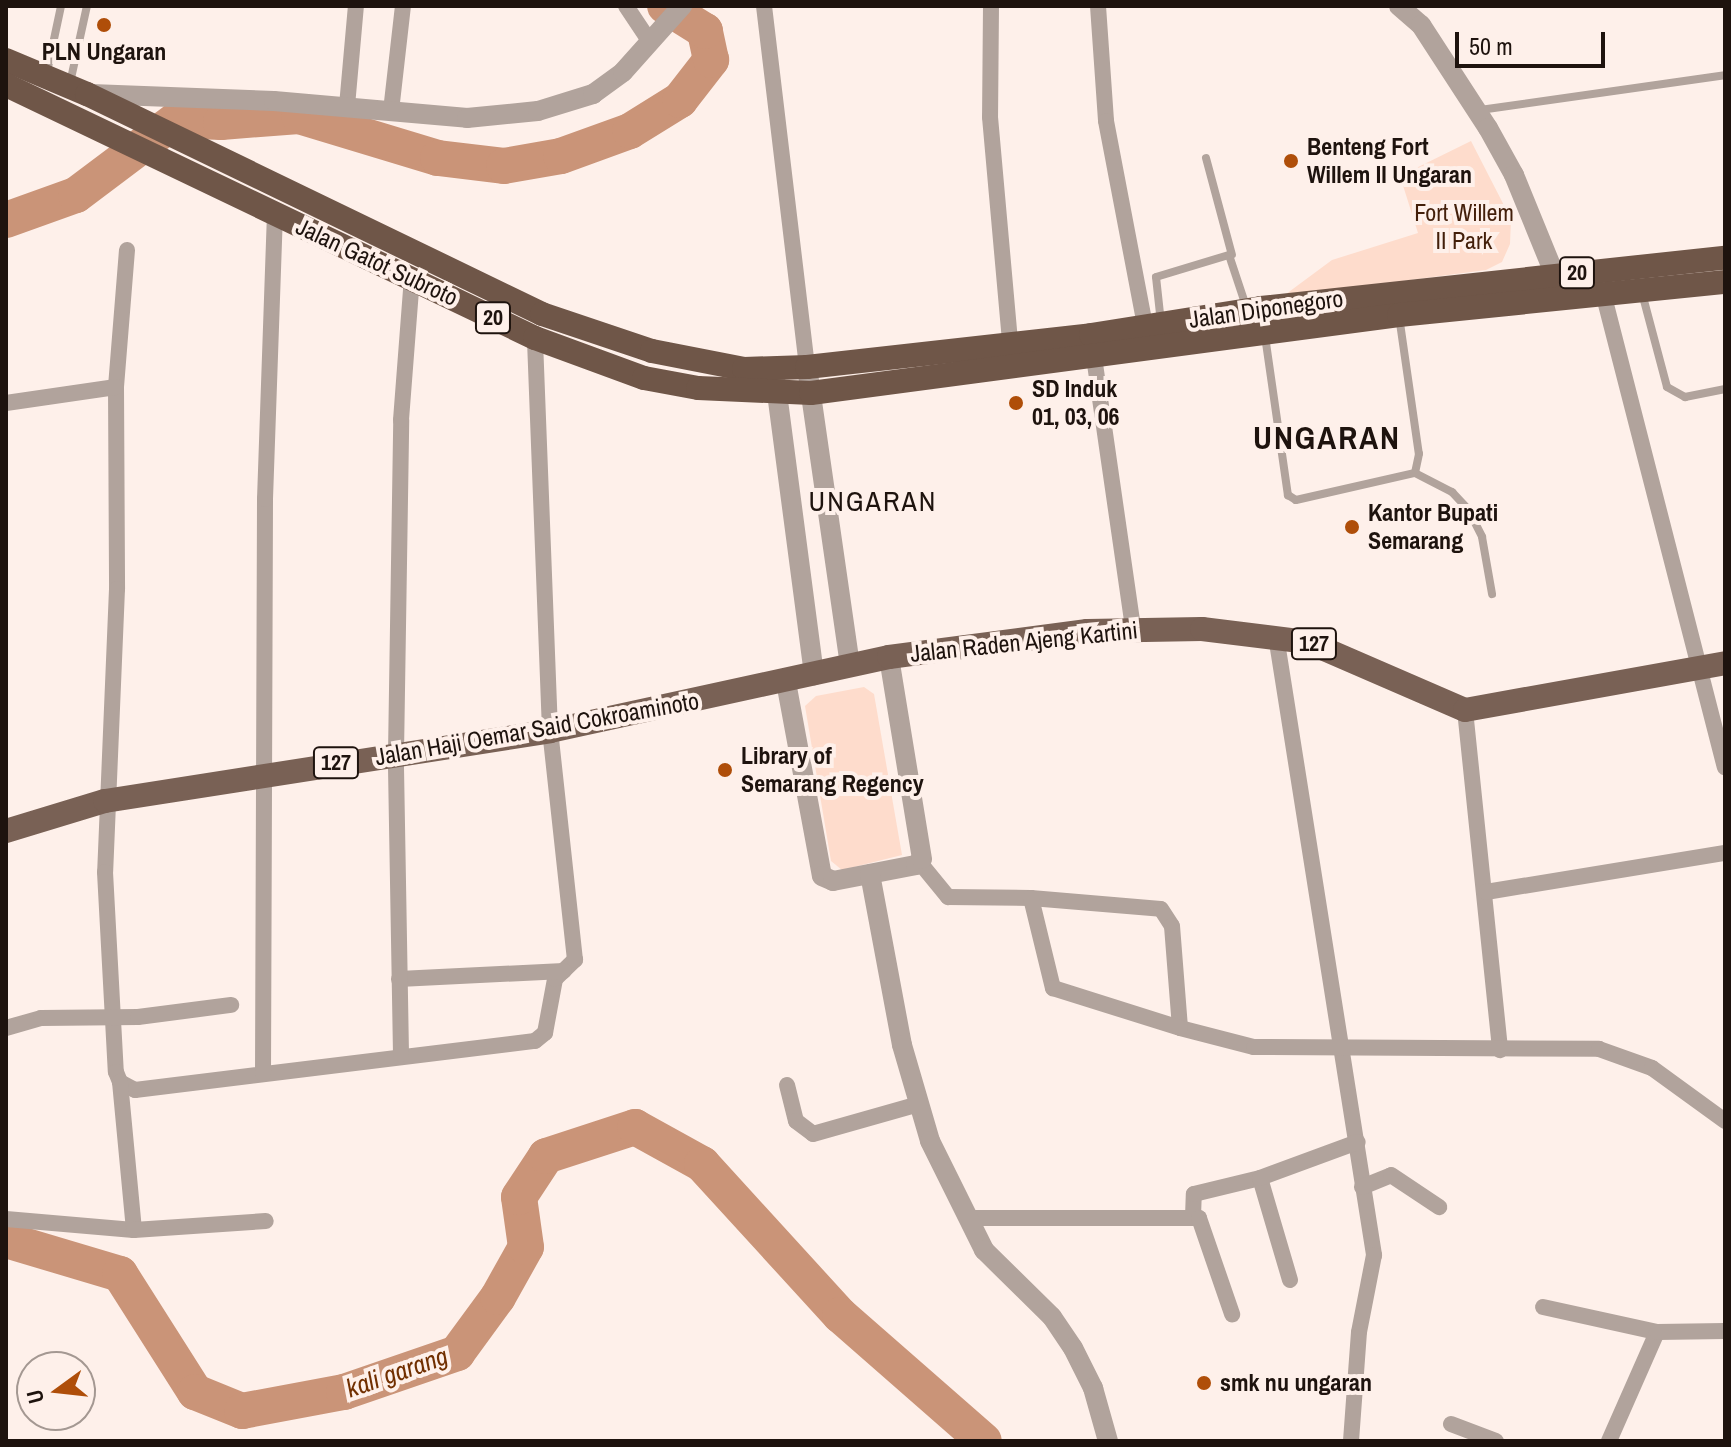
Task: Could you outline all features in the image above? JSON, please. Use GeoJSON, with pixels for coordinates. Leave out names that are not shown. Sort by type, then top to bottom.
{"type":"FeatureCollection","features":[{"type":"Feature","properties":{"kind":"highway","name":"Jalan Gatot Subroto"},"geometry":{"type":"LineString","coordinates":[[6,60],[78,90],[153,130],[275,214],[535,338],[644,378],[776,395],[811,393]]}},
{"type":"Feature","properties":{"kind":"highway","name":"Jalan Gatot Subroto"},"geometry":{"type":"LineString","coordinates":[[6,85],[107,129],[202,165],[542,314],[652,351],[744,369],[807,367]]}},
{"type":"Feature","properties":{"kind":"highway","name":"Jalan Diponegoro"},"geometry":{"type":"LineString","coordinates":[[811,393],[1265,333],[1555,275],[1725,258]]}},
{"type":"Feature","properties":{"kind":"highway","name":"Jalan Diponegoro"},"geometry":{"type":"LineString","coordinates":[[807,367],[1153,325],[1254,309],[1601,296],[1725,282]]}},
{"type":"Feature","properties":{"kind":"main road","name":"Jalan Raden Ajeng Kartini"},"geometry":{"type":"LineString","coordinates":[[786,682],[889,657],[1133,628],[1276,636],[1339,654],[1465,710]]}},
{"type":"Feature","properties":{"kind":"main road"},"geometry":{"type":"LineString","coordinates":[[1465,710],[1725,663]]}},
{"type":"Feature","properties":{"kind":"main road","name":"Jalan Haji Oemar Said Cokroaminoto"},"geometry":{"type":"LineString","coordinates":[[6,831],[105,801],[550,731],[786,682]]}},
{"type":"Feature","properties":{"kind":"street"},"geometry":{"type":"LineString","coordinates":[[347,106],[356,6]]}},
{"type":"Feature","properties":{"kind":"street"},"geometry":{"type":"LineString","coordinates":[[391,111],[403,6]]}},
{"type":"Feature","properties":{"kind":"street"},"geometry":{"type":"LineString","coordinates":[[626,6],[656,36]]}},
{"type":"Feature","properties":{"kind":"street"},"geometry":{"type":"LineString","coordinates":[[78,90],[347,106],[467,118],[569,105],[623,72],[682,6]]}},
{"type":"Feature","properties":{"kind":"street"},"geometry":{"type":"LineString","coordinates":[[764,6],[807,367],[850,666]]}},
{"type":"Feature","properties":{"kind":"street"},"geometry":{"type":"LineString","coordinates":[[991,6],[990,117],[1010,343]]}},
{"type":"Feature","properties":{"kind":"street"},"geometry":{"type":"LineString","coordinates":[[1098,6],[1108,134],[1153,325]]}},
{"type":"Feature","properties":{"kind":"street"},"geometry":{"type":"LineString","coordinates":[[1399,6],[1421,25],[1477,110],[1514,175],[1564,298]]}},
{"type":"Feature","properties":{"kind":"street"},"geometry":{"type":"LineString","coordinates":[[263,1074],[265,499],[275,214]]}},
{"type":"Feature","properties":{"kind":"street"},"geometry":{"type":"LineString","coordinates":[[127,250],[116,387],[117,589],[105,801],[111,1018],[134,1230]]}},
{"type":"Feature","properties":{"kind":"street"},"geometry":{"type":"LineString","coordinates":[[1600,271],[1601,296],[1725,767]]}},
{"type":"Feature","properties":{"kind":"street"},"geometry":{"type":"LineString","coordinates":[[401,1054],[396,754],[401,420],[412,278]]}},
{"type":"Feature","properties":{"kind":"street"},"geometry":{"type":"LineString","coordinates":[[120,1082],[135,1090],[401,1054],[535,1041],[545,1033],[555,979],[575,960],[550,731],[535,338]]}},
{"type":"Feature","properties":{"kind":"street"},"geometry":{"type":"LineString","coordinates":[[1094,357],[1133,628]]}},
{"type":"Feature","properties":{"kind":"street"},"geometry":{"type":"LineString","coordinates":[[775,370],[814,675]]}},
{"type":"Feature","properties":{"kind":"street"},"geometry":{"type":"LineString","coordinates":[[6,403],[116,387]]}},
{"type":"Feature","properties":{"kind":"street"},"geometry":{"type":"LineString","coordinates":[[793,526],[828,520]]}},
{"type":"Feature","properties":{"kind":"street"},"geometry":{"type":"LineString","coordinates":[[1276,636],[1374,1255],[1359,1332],[1351,1441]]}},
{"type":"Feature","properties":{"kind":"street"},"geometry":{"type":"LineString","coordinates":[[889,657],[921,864],[948,897],[1031,898],[1161,909],[1172,926],[1180,1028]]}},
{"type":"Feature","properties":{"kind":"street"},"geometry":{"type":"LineString","coordinates":[[786,682],[819,872],[833,881],[921,864]]}},
{"type":"Feature","properties":{"kind":"street"},"geometry":{"type":"LineString","coordinates":[[1465,710],[1500,1050]]}},
{"type":"Feature","properties":{"kind":"street"},"geometry":{"type":"LineString","coordinates":[[1486,892],[1725,853]]}},
{"type":"Feature","properties":{"kind":"street"},"geometry":{"type":"LineString","coordinates":[[870,874],[897,1020],[919,1104],[967,1218],[996,1264],[1052,1317],[1083,1368],[1110,1441]]}},
{"type":"Feature","properties":{"kind":"street"},"geometry":{"type":"LineString","coordinates":[[1031,898],[1053,988],[1236,1045],[1617,1052],[1652,1068],[1725,1121]]}},
{"type":"Feature","properties":{"kind":"street"},"geometry":{"type":"LineString","coordinates":[[399,979],[564,971]]}},
{"type":"Feature","properties":{"kind":"street"},"geometry":{"type":"LineString","coordinates":[[6,1028],[41,1018],[111,1018],[231,1005]]}},
{"type":"Feature","properties":{"kind":"street"},"geometry":{"type":"LineString","coordinates":[[787,1085],[796,1121],[813,1134],[919,1104]]}},
{"type":"Feature","properties":{"kind":"street"},"geometry":{"type":"LineString","coordinates":[[1193,1217],[1194,1194],[1260,1178],[1358,1142]]}},
{"type":"Feature","properties":{"kind":"street"},"geometry":{"type":"LineString","coordinates":[[1362,1187],[1391,1175],[1439,1207]]}},
{"type":"Feature","properties":{"kind":"street"},"geometry":{"type":"LineString","coordinates":[[1260,1178],[1290,1280]]}},
{"type":"Feature","properties":{"kind":"street"},"geometry":{"type":"LineString","coordinates":[[967,1218],[1193,1217],[1204,1221],[1232,1314]]}},
{"type":"Feature","properties":{"kind":"street"},"geometry":{"type":"LineString","coordinates":[[6,1219],[134,1230],[266,1221]]}},
{"type":"Feature","properties":{"kind":"street"},"geometry":{"type":"LineString","coordinates":[[1543,1307],[1657,1332],[1725,1331]]}},
{"type":"Feature","properties":{"kind":"street"},"geometry":{"type":"LineString","coordinates":[[1609,1441],[1657,1332]]}},
{"type":"Feature","properties":{"kind":"street"},"geometry":{"type":"LineString","coordinates":[[1451,1424],[1496,1441]]}},
{"type":"Feature","properties":{"kind":"lane"},"geometry":{"type":"LineString","coordinates":[[45,77],[61,6]]}},
{"type":"Feature","properties":{"kind":"lane"},"geometry":{"type":"LineString","coordinates":[[78,90],[87,6]]}},
{"type":"Feature","properties":{"kind":"lane"},"geometry":{"type":"LineString","coordinates":[[1477,110],[1725,75]]}},
{"type":"Feature","properties":{"kind":"lane"},"geometry":{"type":"LineString","coordinates":[[1206,158],[1232,255],[1265,333],[1288,495],[1296,500],[1415,473],[1452,492],[1468,509],[1482,537],[1492,594]]}},
{"type":"Feature","properties":{"kind":"lane"},"geometry":{"type":"LineString","coordinates":[[1153,325],[1156,277],[1232,255]]}},
{"type":"Feature","properties":{"kind":"lane"},"geometry":{"type":"LineString","coordinates":[[1641,292],[1667,387],[1693,397],[1725,389]]}},
{"type":"Feature","properties":{"kind":"lane"},"geometry":{"type":"LineString","coordinates":[[1398,304],[1419,454],[1415,473]]}},
{"type":"Feature","properties":{"kind":"green space","name":"Fort Willem II Park"},"geometry":{"type":"Polygon","coordinates":[[[1471,141],[1511,219],[1510,244],[1502,262],[1486,270],[1282,297],[1332,260],[1418,233],[1400,176],[1471,141]]]}},
{"type":"Feature","properties":{"kind":"green space"},"geometry":{"type":"Polygon","coordinates":[[[864,687],[874,694],[902,855],[842,870],[831,861],[805,706],[816,696],[864,687]]]}},
{"type":"Feature","properties":{"kind":"waterway"},"geometry":{"type":"LineString","coordinates":[[6,220],[76,195],[176,120],[221,122],[299,116],[438,158],[504,166],[561,156],[630,131],[680,100],[711,60],[705,31],[665,6]]}},
{"type":"Feature","properties":{"kind":"waterway","name":"kali garang"},"geometry":{"type":"LineString","coordinates":[[6,1240],[120,1274],[195,1392],[242,1411],[344,1392],[457,1353],[498,1297],[526,1247],[519,1197],[546,1156],[635,1127],[702,1164],[840,1315],[984,1441]]}},
{"type":"Feature","properties":{"kind":"place","name":"PLN Ungaran"},"geometry":{"type":"Point","coordinates":[104,25]}},
{"type":"Feature","properties":{"kind":"place","name":"Benteng Fort Willem II Ungaran"},"geometry":{"type":"Point","coordinates":[1291,161]}},
{"type":"Feature","properties":{"kind":"place","name":"SD Induk 01, 03, 06"},"geometry":{"type":"Point","coordinates":[1016,403]}},
{"type":"Feature","properties":{"kind":"place","name":"Kantor Bupati Semarang"},"geometry":{"type":"Point","coordinates":[1352,527]}},
{"type":"Feature","properties":{"kind":"place","name":"Library of Semarang Regency"},"geometry":{"type":"Point","coordinates":[725,770]}},
{"type":"Feature","properties":{"kind":"place","name":"smk nu ungaran"},"geometry":{"type":"Point","coordinates":[1204,1383]}},
{"type":"Feature","properties":{"kind":"district","name":"UNGARAN"},"geometry":{"type":"Point","coordinates":[1327,438]}},
{"type":"Feature","properties":{"kind":"district","name":"UNGARAN"},"geometry":{"type":"Point","coordinates":[873,501]}}]}
